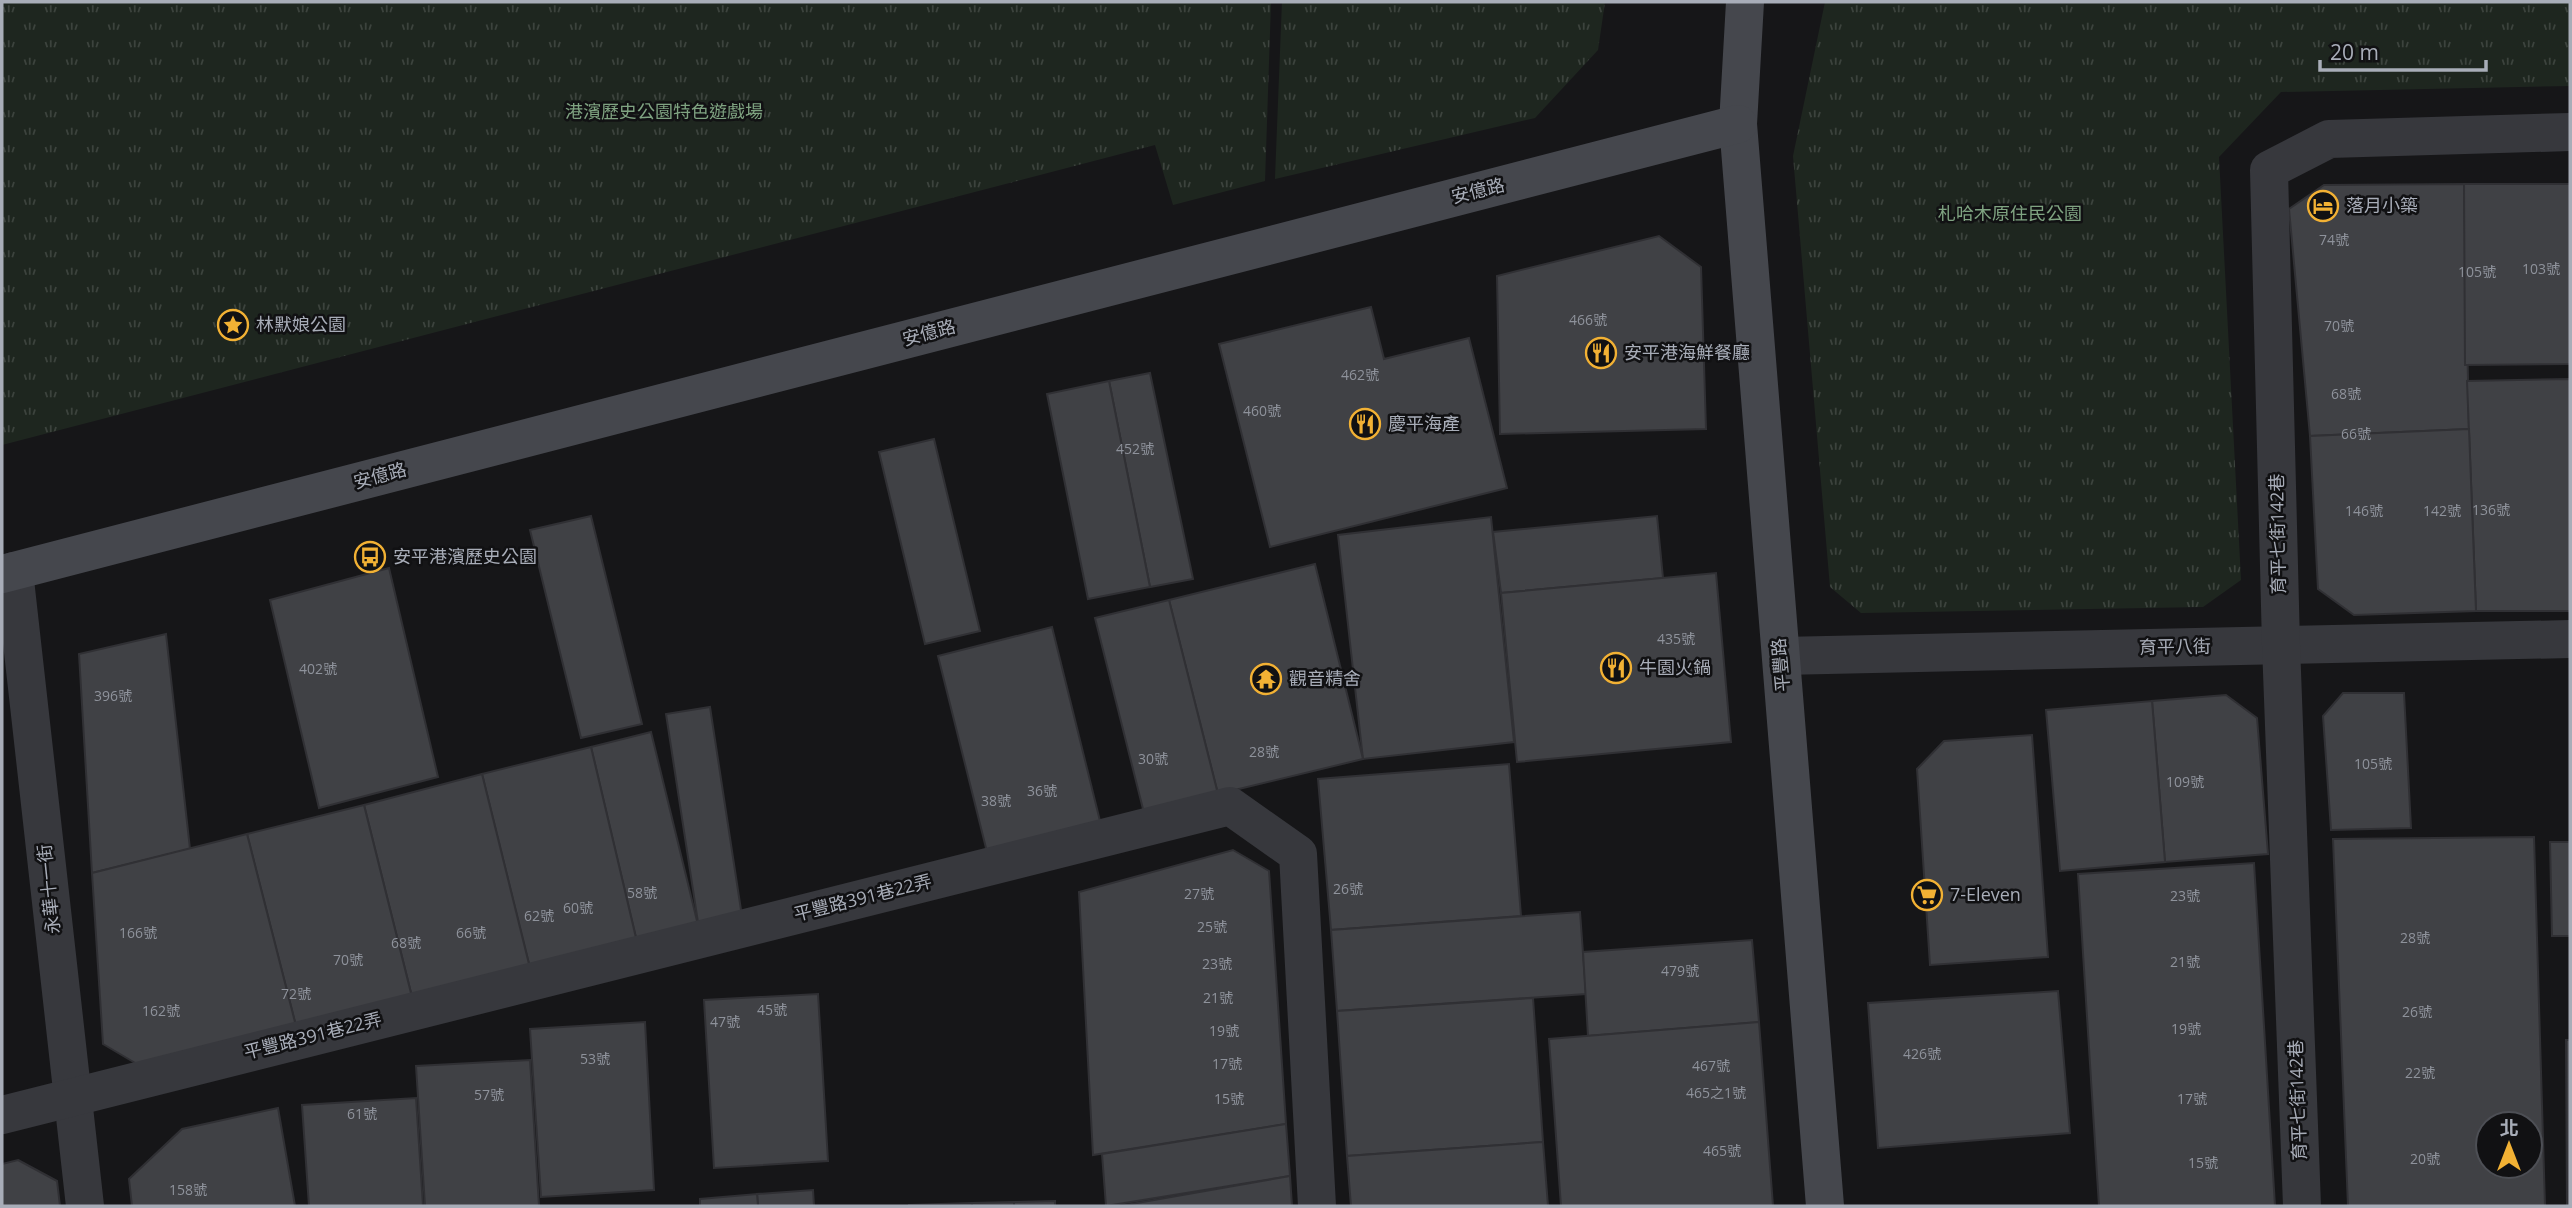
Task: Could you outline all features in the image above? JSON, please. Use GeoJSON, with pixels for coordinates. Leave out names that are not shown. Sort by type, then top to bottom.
{"type":"FeatureCollection","features":[{"type":"Feature","properties":{"kind":"street"},"geometry":{"type":"LineString","coordinates":[[1738,124],[1745,2]]}},
{"type":"Feature","properties":{"kind":"street","name":"安億路"},"geometry":{"type":"LineString","coordinates":[[8,573],[1738,124]]}},
{"type":"Feature","properties":{"kind":"street","name":"平豐路"},"geometry":{"type":"LineString","coordinates":[[1738,124],[1825,1206]]}},
{"type":"Feature","properties":{"kind":"street","name":"育平七街142巷"},"geometry":{"type":"LineString","coordinates":[[2302,1206],[2281,645],[2269,170],[2329,139],[2570,132]]}},
{"type":"Feature","properties":{"kind":"street","name":"永華十一街"},"geometry":{"type":"LineString","coordinates":[[8,573],[85,1206]]}},
{"type":"Feature","properties":{"kind":"street","name":"育平八街"},"geometry":{"type":"LineString","coordinates":[[1781,656],[2570,639]]}},
{"type":"Feature","properties":{"kind":"street","name":"平豐路391巷22弄"},"geometry":{"type":"LineString","coordinates":[[73,1097],[1230,806],[1298,854],[1317,1206]]}},
{"type":"Feature","properties":{"kind":"street"},"geometry":{"type":"LineString","coordinates":[[2,1115],[73,1097]]}},
{"type":"Feature","properties":{"kind":"green space","name":"林默娘公園"},"geometry":{"type":"Polygon","coordinates":[[[2,2],[1271,2],[1265,181],[1173,205],[1155,145],[2,445],[2,2]]]}},
{"type":"Feature","properties":{"kind":"green space"},"geometry":{"type":"Polygon","coordinates":[[[1282,2],[1605,2],[1598,50],[1535,118],[1275,179],[1282,2]]]}},
{"type":"Feature","properties":{"kind":"green space","name":"札哈木原住民公園"},"geometry":{"type":"Polygon","coordinates":[[[1825,2],[2570,2],[2570,86],[2281,92],[2219,157],[2241,580],[2203,607],[1861,613],[1830,587],[1793,156],[1825,2]]]}},
{"type":"Feature","properties":{"kind":"building"},"geometry":{"type":"Polygon","coordinates":[[[2464,184],[2469,429],[2310,436],[2289,209],[2324,185],[2464,184]]]}},
{"type":"Feature","properties":{"kind":"building"},"geometry":{"type":"Polygon","coordinates":[[[2464,184],[2570,184],[2570,364],[2465,365],[2464,184]]]}},
{"type":"Feature","properties":{"kind":"building","name":"安平港海鮮餐廳"},"geometry":{"type":"Polygon","coordinates":[[[1659,236],[1701,267],[1706,429],[1500,434],[1497,276],[1659,236]]]}},
{"type":"Feature","properties":{"kind":"building","name":"慶平海產"},"geometry":{"type":"Polygon","coordinates":[[[1371,307],[1384,359],[1469,338],[1507,488],[1270,547],[1219,344],[1371,307]]]}},
{"type":"Feature","properties":{"kind":"building"},"geometry":{"type":"Polygon","coordinates":[[[1150,373],[1193,579],[1150,587],[1109,381],[1150,373]]]}},
{"type":"Feature","properties":{"kind":"building"},"geometry":{"type":"Polygon","coordinates":[[[2570,379],[2570,611],[2476,611],[2467,381],[2570,379]]]}},
{"type":"Feature","properties":{"kind":"building"},"geometry":{"type":"Polygon","coordinates":[[[1109,381],[1150,587],[1088,599],[1047,394],[1109,381]]]}},
{"type":"Feature","properties":{"kind":"building"},"geometry":{"type":"Polygon","coordinates":[[[2469,429],[2476,611],[2354,615],[2318,589],[2310,436],[2469,429]]]}},
{"type":"Feature","properties":{"kind":"building"},"geometry":{"type":"Polygon","coordinates":[[[934,439],[980,631],[925,644],[879,452],[934,439]]]}},
{"type":"Feature","properties":{"kind":"building"},"geometry":{"type":"Polygon","coordinates":[[[591,516],[642,724],[581,738],[530,530],[591,516]]]}},
{"type":"Feature","properties":{"kind":"building"},"geometry":{"type":"Polygon","coordinates":[[[1657,516],[1663,578],[1501,593],[1493,532],[1657,516]]]}},
{"type":"Feature","properties":{"kind":"building"},"geometry":{"type":"Polygon","coordinates":[[[1491,517],[1514,742],[1363,759],[1338,535],[1491,517]]]}},
{"type":"Feature","properties":{"kind":"building","name":"觀音精舍"},"geometry":{"type":"Polygon","coordinates":[[[1315,564],[1363,759],[1218,794],[1169,600],[1315,564]]]}},
{"type":"Feature","properties":{"kind":"building"},"geometry":{"type":"Polygon","coordinates":[[[389,568],[438,777],[319,808],[270,600],[389,568]]]}},
{"type":"Feature","properties":{"kind":"building","name":"牛園火鍋"},"geometry":{"type":"Polygon","coordinates":[[[1716,573],[1731,742],[1517,762],[1501,593],[1716,573]]]}},
{"type":"Feature","properties":{"kind":"building"},"geometry":{"type":"Polygon","coordinates":[[[1169,600],[1218,794],[1144,813],[1095,618],[1169,600]]]}},
{"type":"Feature","properties":{"kind":"building"},"geometry":{"type":"Polygon","coordinates":[[[1052,627],[1101,825],[987,852],[938,656],[1052,627]]]}},
{"type":"Feature","properties":{"kind":"building"},"geometry":{"type":"Polygon","coordinates":[[[166,634],[190,849],[92,873],[79,654],[166,634]]]}},
{"type":"Feature","properties":{"kind":"building"},"geometry":{"type":"Polygon","coordinates":[[[2343,693],[2404,693],[2411,828],[2331,830],[2323,716],[2343,693]]]}},
{"type":"Feature","properties":{"kind":"building"},"geometry":{"type":"Polygon","coordinates":[[[2226,695],[2257,718],[2268,854],[2165,862],[2152,701],[2226,695]]]}},
{"type":"Feature","properties":{"kind":"building"},"geometry":{"type":"Polygon","coordinates":[[[2152,701],[2165,862],[2060,871],[2046,710],[2152,701]]]}},
{"type":"Feature","properties":{"kind":"building"},"geometry":{"type":"Polygon","coordinates":[[[710,707],[743,923],[699,929],[666,714],[710,707]]]}},
{"type":"Feature","properties":{"kind":"building"},"geometry":{"type":"Polygon","coordinates":[[[651,732],[699,929],[637,942],[591,747],[651,732]]]}},
{"type":"Feature","properties":{"kind":"building"},"geometry":{"type":"Polygon","coordinates":[[[2032,735],[2048,957],[1930,965],[1917,769],[1944,741],[2032,735]]]}},
{"type":"Feature","properties":{"kind":"building"},"geometry":{"type":"Polygon","coordinates":[[[591,747],[637,942],[530,968],[482,774],[591,747]]]}},
{"type":"Feature","properties":{"kind":"building"},"geometry":{"type":"Polygon","coordinates":[[[1509,764],[1521,916],[1331,930],[1318,779],[1509,764]]]}},
{"type":"Feature","properties":{"kind":"building"},"geometry":{"type":"Polygon","coordinates":[[[482,774],[530,968],[412,997],[364,805],[482,774]]]}},
{"type":"Feature","properties":{"kind":"building"},"geometry":{"type":"Polygon","coordinates":[[[364,805],[412,997],[296,1026],[247,834],[364,805]]]}},
{"type":"Feature","properties":{"kind":"building"},"geometry":{"type":"Polygon","coordinates":[[[247,834],[296,1026],[142,1067],[103,1044],[92,873],[247,834]]]}},
{"type":"Feature","properties":{"kind":"building"},"geometry":{"type":"Polygon","coordinates":[[[2534,837],[2542,1110],[2474,1110],[2474,1180],[2544,1180],[2544,1172],[2545,1206],[2348,1206],[2333,839],[2534,837]]]}},
{"type":"Feature","properties":{"kind":"building"},"geometry":{"type":"Polygon","coordinates":[[[2550,842],[2570,842],[2570,936],[2552,936],[2550,842]]]}},
{"type":"Feature","properties":{"kind":"building"},"geometry":{"type":"Polygon","coordinates":[[[1233,850],[1269,871],[1286,1124],[1093,1155],[1079,892],[1233,850]]]}},
{"type":"Feature","properties":{"kind":"building"},"geometry":{"type":"Polygon","coordinates":[[[2254,863],[2275,1206],[2099,1206],[2078,874],[2254,863]]]}},
{"type":"Feature","properties":{"kind":"building"},"geometry":{"type":"Polygon","coordinates":[[[1580,912],[1586,994],[1337,1011],[1331,930],[1580,912]]]}},
{"type":"Feature","properties":{"kind":"building"},"geometry":{"type":"Polygon","coordinates":[[[1752,940],[1759,1022],[1588,1036],[1583,952],[1752,940]]]}},
{"type":"Feature","properties":{"kind":"building"},"geometry":{"type":"Polygon","coordinates":[[[2058,991],[2070,1133],[1878,1148],[1868,1003],[2058,991]]]}},
{"type":"Feature","properties":{"kind":"building"},"geometry":{"type":"Polygon","coordinates":[[[818,994],[828,1161],[714,1168],[704,1000],[818,994]]]}},
{"type":"Feature","properties":{"kind":"building"},"geometry":{"type":"Polygon","coordinates":[[[1533,998],[1543,1142],[1347,1156],[1337,1011],[1533,998]]]}},
{"type":"Feature","properties":{"kind":"building"},"geometry":{"type":"Polygon","coordinates":[[[645,1022],[654,1190],[541,1197],[530,1029],[645,1022]]]}},
{"type":"Feature","properties":{"kind":"building"},"geometry":{"type":"Polygon","coordinates":[[[1759,1022],[1773,1206],[1561,1206],[1549,1039],[1759,1022]]]}},
{"type":"Feature","properties":{"kind":"building"},"geometry":{"type":"Polygon","coordinates":[[[2566,1040],[2570,1040],[2570,1206],[2567,1206],[2566,1040]]]}},
{"type":"Feature","properties":{"kind":"building"},"geometry":{"type":"Polygon","coordinates":[[[530,1060],[539,1206],[425,1206],[416,1066],[530,1060]]]}},
{"type":"Feature","properties":{"kind":"building"},"geometry":{"type":"Polygon","coordinates":[[[416,1098],[423,1206],[309,1206],[302,1105],[416,1098]]]}},
{"type":"Feature","properties":{"kind":"building"},"geometry":{"type":"Polygon","coordinates":[[[278,1108],[295,1206],[132,1206],[129,1179],[182,1129],[278,1108]]]}},
{"type":"Feature","properties":{"kind":"building"},"geometry":{"type":"Polygon","coordinates":[[[1286,1124],[1290,1176],[1106,1206],[1102,1154],[1286,1124]]]}},
{"type":"Feature","properties":{"kind":"building"},"geometry":{"type":"Polygon","coordinates":[[[1543,1142],[1548,1206],[1351,1206],[1347,1156],[1543,1142]]]}},
{"type":"Feature","properties":{"kind":"building"},"geometry":{"type":"Polygon","coordinates":[[[18,1160],[57,1181],[60,1206],[2,1206],[2,1164],[18,1160]]]}},
{"type":"Feature","properties":{"kind":"building"},"geometry":{"type":"Polygon","coordinates":[[[1290,1176],[1292,1206],[1120,1206],[1290,1176]]]}},
{"type":"Feature","properties":{"kind":"building"},"geometry":{"type":"Polygon","coordinates":[[[813,1190],[814,1206],[758,1206],[757,1194],[813,1190]]]}},
{"type":"Feature","properties":{"kind":"building"},"geometry":{"type":"Polygon","coordinates":[[[757,1194],[758,1206],[700,1206],[700,1199],[757,1194]]]}},
{"type":"Feature","properties":{"kind":"building"},"geometry":{"type":"Polygon","coordinates":[[[1055,1201],[1055,1206],[1014,1206],[1014,1202],[1055,1201]]]}},
{"type":"Feature","properties":{"kind":"building"},"geometry":{"type":"Polygon","coordinates":[[[1014,1202],[1014,1206],[972,1206],[972,1203],[1014,1202]]]}},
{"type":"Feature","properties":{"kind":"building"},"geometry":{"type":"Polygon","coordinates":[[[972,1203],[972,1206],[909,1206],[909,1205],[972,1203]]]}},
{"type":"Feature","properties":{"kind":"place","name":"落月小築"},"geometry":{"type":"Point","coordinates":[2323,206]}},
{"type":"Feature","properties":{"kind":"place","name":"林默娘公園"},"geometry":{"type":"Point","coordinates":[233,325]}},
{"type":"Feature","properties":{"kind":"place","name":"安平港海鮮餐廳"},"geometry":{"type":"Point","coordinates":[1601,353]}},
{"type":"Feature","properties":{"kind":"place","name":"慶平海產"},"geometry":{"type":"Point","coordinates":[1365,424]}},
{"type":"Feature","properties":{"kind":"place","name":"安平港濱歷史公園"},"geometry":{"type":"Point","coordinates":[370,557]}},
{"type":"Feature","properties":{"kind":"place","name":"牛園火鍋"},"geometry":{"type":"Point","coordinates":[1616,668]}},
{"type":"Feature","properties":{"kind":"place","name":"觀音精舍"},"geometry":{"type":"Point","coordinates":[1266,679]}},
{"type":"Feature","properties":{"kind":"place","name":"7-Eleven"},"geometry":{"type":"Point","coordinates":[1927,895]}},
{"type":"Feature","properties":{"kind":"park label","name":"港濱歷史公園特色遊戲場"},"geometry":{"type":"Point","coordinates":[664,112]}}]}
